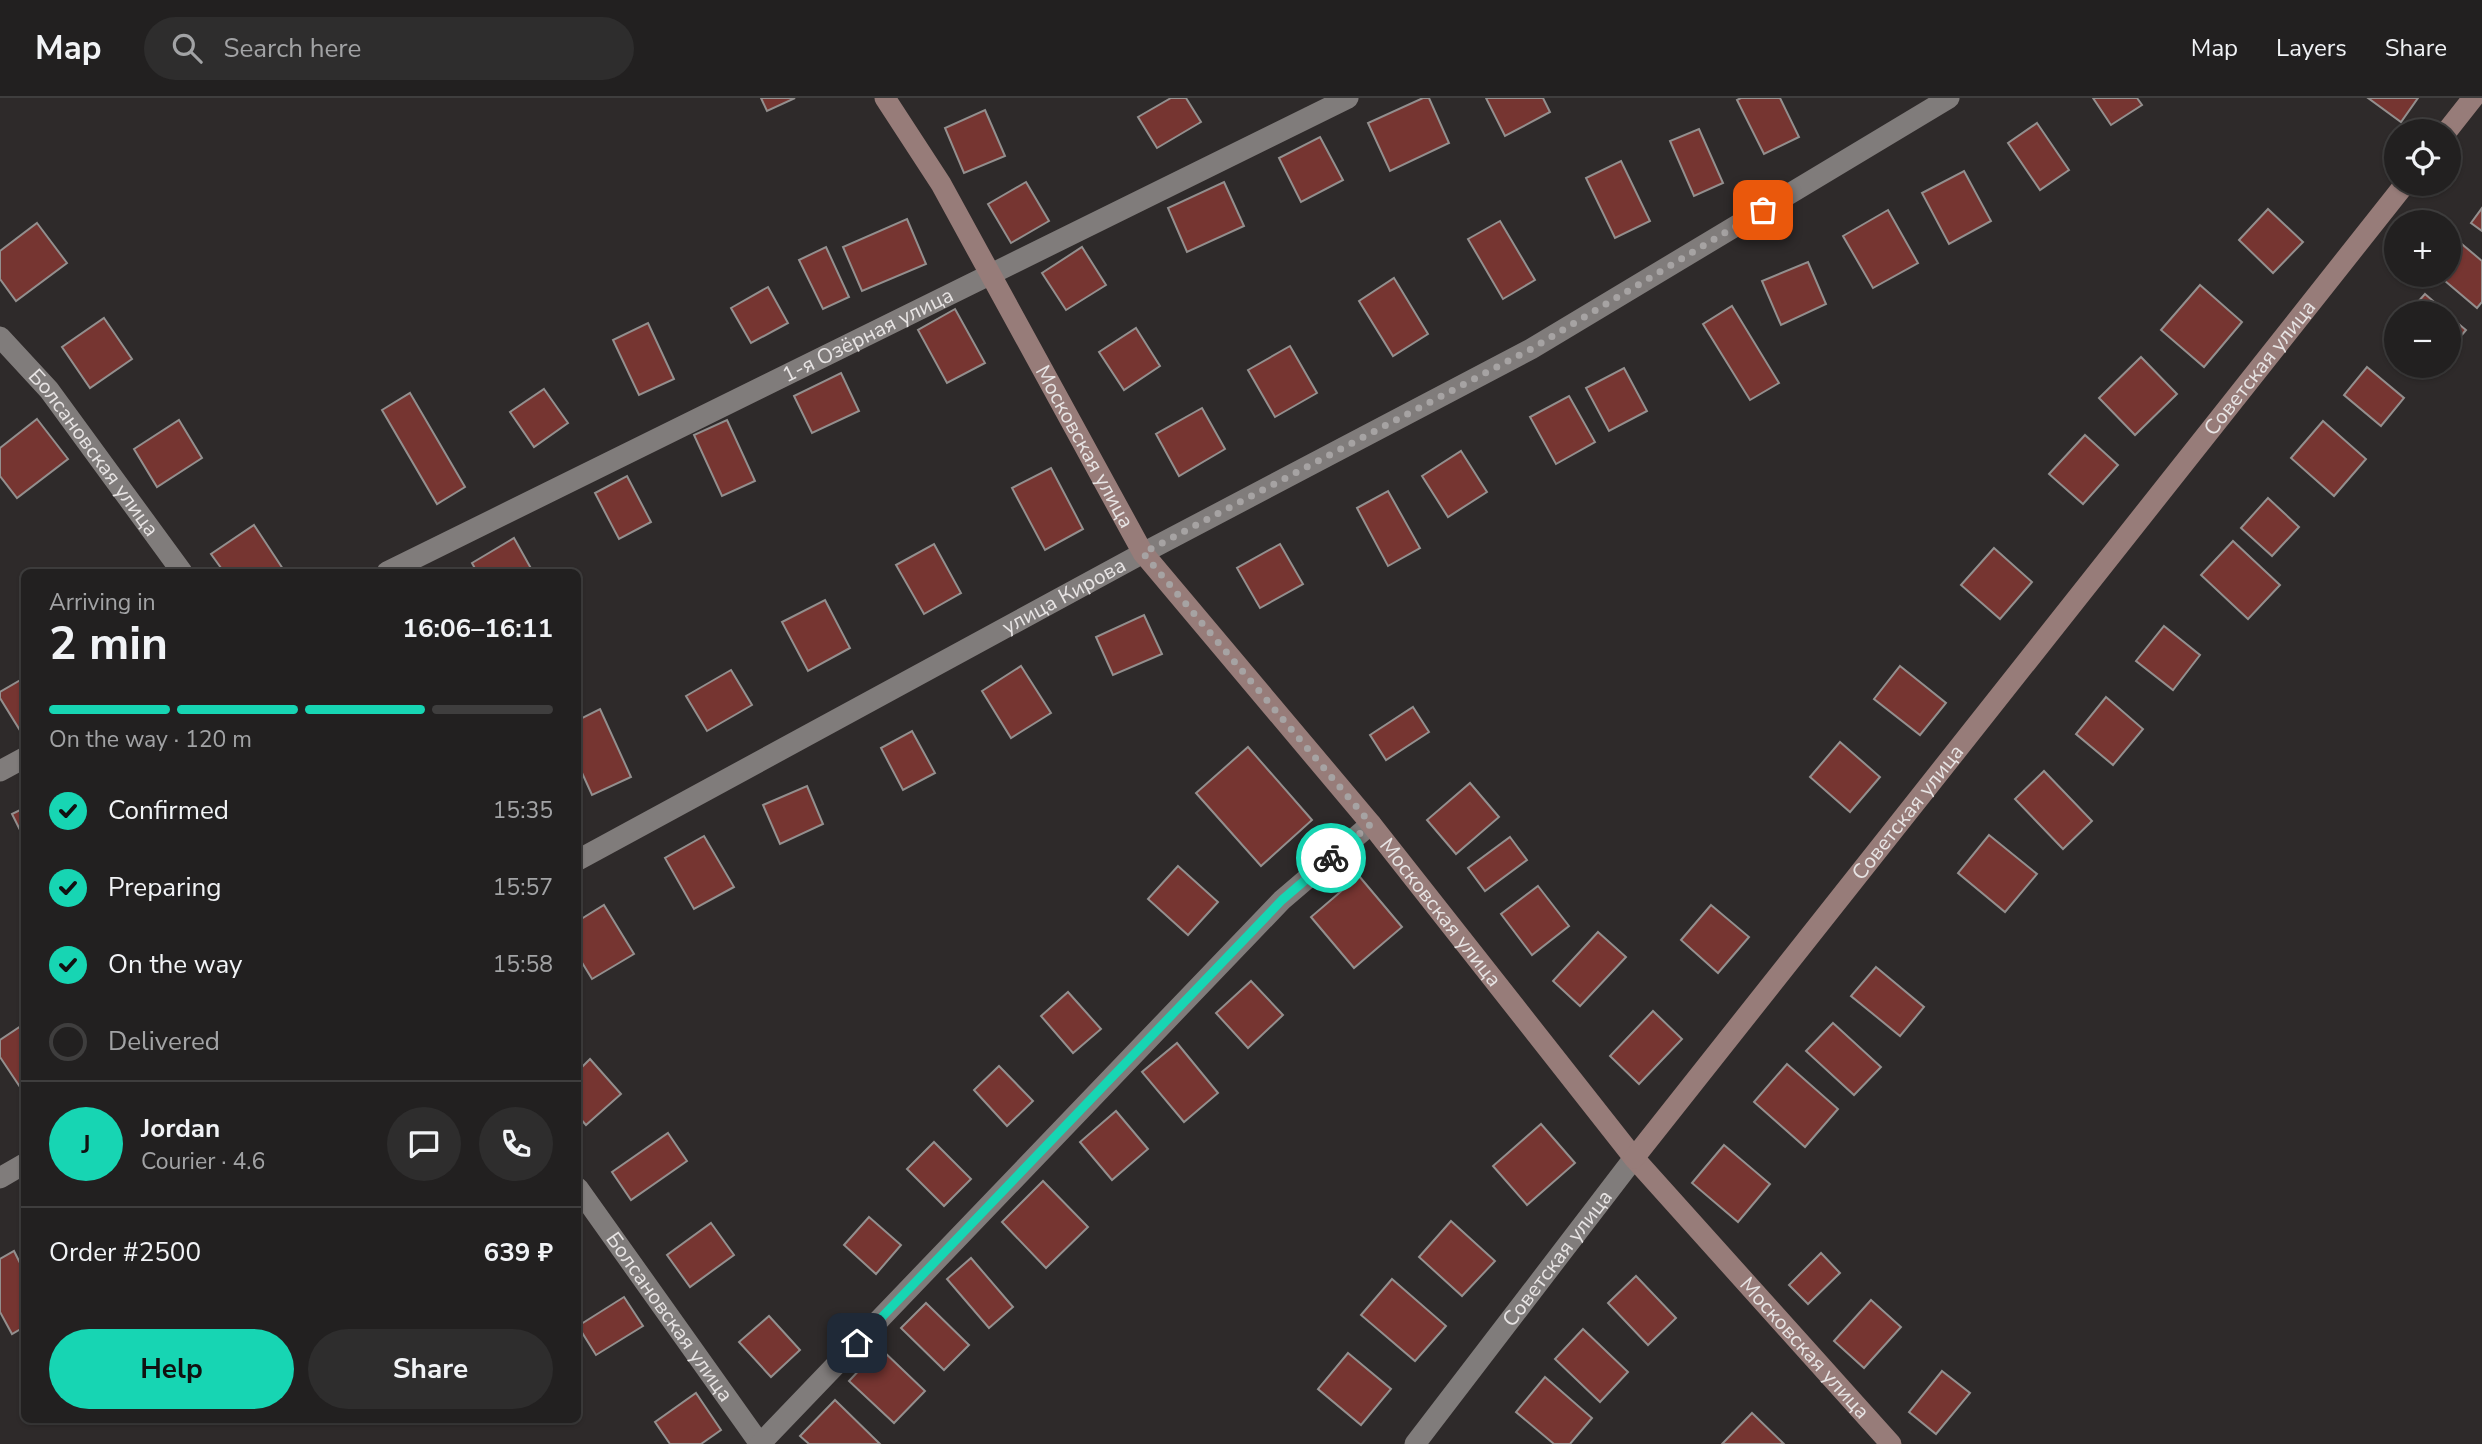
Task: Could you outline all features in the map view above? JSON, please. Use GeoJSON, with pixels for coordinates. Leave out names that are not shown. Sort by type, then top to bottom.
{"type":"FeatureCollection","features":[{"type":"Feature","properties":{"kind":"street","name":"Московская улица"},"geometry":{"type":"LineString","coordinates":[[885,98],[941,184],[1143,553],[1371,824],[1634,1158],[1891,1444]]}},
{"type":"Feature","properties":{"kind":"street","name":"1-я Озёрная улица"},"geometry":{"type":"LineString","coordinates":[[393,569],[1348,98]]}},
{"type":"Feature","properties":{"kind":"street","name":"улица Кирова"},"geometry":{"type":"LineString","coordinates":[[581,858],[1143,553],[1531,349],[1949,98]]}},
{"type":"Feature","properties":{"kind":"street"},"geometry":{"type":"LineString","coordinates":[[2456,119],[2473,98]]}},
{"type":"Feature","properties":{"kind":"street","name":"Советская улица"},"geometry":{"type":"LineString","coordinates":[[1415,1444],[1634,1158],[2396,196]]}},
{"type":"Feature","properties":{"kind":"street","name":"Болсановская улица"},"geometry":{"type":"LineString","coordinates":[[0,337],[50,390],[180,569]]}},
{"type":"Feature","properties":{"kind":"street"},"geometry":{"type":"LineString","coordinates":[[0,771],[21,760]]}},
{"type":"Feature","properties":{"kind":"street"},"geometry":{"type":"LineString","coordinates":[[760,1444],[1282,900],[1371,824]]}},
{"type":"Feature","properties":{"kind":"street"},"geometry":{"type":"LineString","coordinates":[[0,1178],[21,1166]]}},
{"type":"Feature","properties":{"kind":"street","name":"Болсановская улица"},"geometry":{"type":"LineString","coordinates":[[581,1192],[760,1444]]}},
{"type":"Feature","properties":{"kind":"building"},"geometry":{"type":"Polygon","coordinates":[[[761,98],[795,98],[767,111],[761,98]]]}},
{"type":"Feature","properties":{"kind":"building"},"geometry":{"type":"Polygon","coordinates":[[[1171,98],[1186,98],[1201,122],[1157,148],[1138,117],[1171,98]]]}},
{"type":"Feature","properties":{"kind":"building"},"geometry":{"type":"Polygon","coordinates":[[[1423,98],[1429,98],[1449,143],[1390,171],[1368,123],[1423,98]]]}},
{"type":"Feature","properties":{"kind":"building"},"geometry":{"type":"Polygon","coordinates":[[[1486,98],[1543,98],[1550,112],[1505,136],[1486,98]]]}},
{"type":"Feature","properties":{"kind":"building"},"geometry":{"type":"Polygon","coordinates":[[[1780,98],[1799,137],[1764,154],[1737,100],[1780,98]]]}},
{"type":"Feature","properties":{"kind":"building"},"geometry":{"type":"Polygon","coordinates":[[[2093,98],[2137,98],[2142,105],[2111,125],[2093,98]]]}},
{"type":"Feature","properties":{"kind":"building"},"geometry":{"type":"Polygon","coordinates":[[[2368,98],[2418,98],[2403,119],[2397,119],[2368,98]]]}},
{"type":"Feature","properties":{"kind":"building"},"geometry":{"type":"Polygon","coordinates":[[[985,110],[1005,156],[964,173],[945,128],[985,110]]]}},
{"type":"Feature","properties":{"kind":"building"},"geometry":{"type":"Polygon","coordinates":[[[2037,123],[2069,170],[2040,190],[2008,143],[2037,123]]]}},
{"type":"Feature","properties":{"kind":"building"},"geometry":{"type":"Polygon","coordinates":[[[1699,129],[1723,183],[1694,196],[1670,141],[1699,129]]]}},
{"type":"Feature","properties":{"kind":"building"},"geometry":{"type":"Polygon","coordinates":[[[1320,137],[1343,180],[1301,202],[1279,158],[1320,137]]]}},
{"type":"Feature","properties":{"kind":"building"},"geometry":{"type":"Polygon","coordinates":[[[1621,161],[1650,221],[1615,238],[1586,178],[1621,161]]]}},
{"type":"Feature","properties":{"kind":"building"},"geometry":{"type":"Polygon","coordinates":[[[1964,171],[1991,221],[1949,244],[1922,193],[1964,171]]]}},
{"type":"Feature","properties":{"kind":"building"},"geometry":{"type":"Polygon","coordinates":[[[1026,182],[1049,221],[1011,243],[988,204],[1026,182]]]}},
{"type":"Feature","properties":{"kind":"building"},"geometry":{"type":"Polygon","coordinates":[[[1224,182],[1244,226],[1187,252],[1168,208],[1224,182]]]}},
{"type":"Feature","properties":{"kind":"building"},"geometry":{"type":"Polygon","coordinates":[[[2482,208],[2482,231],[2471,223],[2482,208]]]}},
{"type":"Feature","properties":{"kind":"building"},"geometry":{"type":"Polygon","coordinates":[[[2268,209],[2303,242],[2273,273],[2239,240],[2268,209]]]}},
{"type":"Feature","properties":{"kind":"building"},"geometry":{"type":"Polygon","coordinates":[[[1888,210],[1918,263],[1873,288],[1843,236],[1888,210]]]}},
{"type":"Feature","properties":{"kind":"building"},"geometry":{"type":"Polygon","coordinates":[[[907,219],[926,264],[862,291],[843,247],[907,219]]]}},
{"type":"Feature","properties":{"kind":"building"},"geometry":{"type":"Polygon","coordinates":[[[1500,221],[1535,280],[1503,299],[1468,239],[1500,221]]]}},
{"type":"Feature","properties":{"kind":"building"},"geometry":{"type":"Polygon","coordinates":[[[37,223],[67,263],[16,301],[0,279],[0,251],[37,223]]]}},
{"type":"Feature","properties":{"kind":"building"},"geometry":{"type":"Polygon","coordinates":[[[2461,243],[2482,261],[2482,302],[2477,308],[2452,287],[2461,287],[2461,243]]]}},
{"type":"Feature","properties":{"kind":"building"},"geometry":{"type":"Polygon","coordinates":[[[826,247],[849,297],[823,309],[799,260],[826,247]]]}},
{"type":"Feature","properties":{"kind":"building"},"geometry":{"type":"Polygon","coordinates":[[[1082,247],[1106,285],[1066,310],[1042,273],[1082,247]]]}},
{"type":"Feature","properties":{"kind":"building"},"geometry":{"type":"Polygon","coordinates":[[[1808,262],[1826,304],[1781,325],[1762,281],[1808,262]]]}},
{"type":"Feature","properties":{"kind":"building"},"geometry":{"type":"Polygon","coordinates":[[[1394,278],[1428,334],[1393,356],[1359,301],[1394,278]]]}},
{"type":"Feature","properties":{"kind":"building"},"geometry":{"type":"Polygon","coordinates":[[[2200,285],[2242,322],[2204,367],[2161,330],[2200,285]]]}},
{"type":"Feature","properties":{"kind":"building"},"geometry":{"type":"Polygon","coordinates":[[[768,287],[788,323],[751,343],[731,308],[768,287]]]}},
{"type":"Feature","properties":{"kind":"building"},"geometry":{"type":"Polygon","coordinates":[[[2425,294],[2433,301],[2419,301],[2425,294]]]}},
{"type":"Feature","properties":{"kind":"building"},"geometry":{"type":"Polygon","coordinates":[[[1732,306],[1779,383],[1750,400],[1703,324],[1732,306]]]}},
{"type":"Feature","properties":{"kind":"building"},"geometry":{"type":"Polygon","coordinates":[[[955,309],[985,363],[947,383],[918,330],[955,309]]]}},
{"type":"Feature","properties":{"kind":"building"},"geometry":{"type":"Polygon","coordinates":[[[104,318],[132,359],[90,388],[62,347],[104,318]]]}},
{"type":"Feature","properties":{"kind":"building"},"geometry":{"type":"Polygon","coordinates":[[[648,323],[674,379],[639,395],[613,340],[648,323]]]}},
{"type":"Feature","properties":{"kind":"building"},"geometry":{"type":"Polygon","coordinates":[[[1136,328],[1160,366],[1124,390],[1099,352],[1136,328]]]}},
{"type":"Feature","properties":{"kind":"building"},"geometry":{"type":"Polygon","coordinates":[[[1290,346],[1317,393],[1275,417],[1248,370],[1290,346]]]}},
{"type":"Feature","properties":{"kind":"building"},"geometry":{"type":"Polygon","coordinates":[[[2141,357],[2177,394],[2135,435],[2099,398],[2141,357]]]}},
{"type":"Feature","properties":{"kind":"building"},"geometry":{"type":"Polygon","coordinates":[[[2367,367],[2404,398],[2381,426],[2344,395],[2367,367]]]}},
{"type":"Feature","properties":{"kind":"building"},"geometry":{"type":"Polygon","coordinates":[[[1624,368],[1647,411],[1609,431],[1586,388],[1624,368]]]}},
{"type":"Feature","properties":{"kind":"building"},"geometry":{"type":"Polygon","coordinates":[[[841,373],[859,411],[812,433],[794,396],[841,373]]]}},
{"type":"Feature","properties":{"kind":"building"},"geometry":{"type":"Polygon","coordinates":[[[544,389],[568,423],[534,447],[510,412],[544,389]]]}},
{"type":"Feature","properties":{"kind":"building"},"geometry":{"type":"Polygon","coordinates":[[[410,393],[465,487],[437,504],[382,410],[410,393]]]}},
{"type":"Feature","properties":{"kind":"building"},"geometry":{"type":"Polygon","coordinates":[[[1569,396],[1595,442],[1556,464],[1530,417],[1569,396]]]}},
{"type":"Feature","properties":{"kind":"building"},"geometry":{"type":"Polygon","coordinates":[[[1202,408],[1225,449],[1179,476],[1156,434],[1202,408]]]}},
{"type":"Feature","properties":{"kind":"building"},"geometry":{"type":"Polygon","coordinates":[[[37,419],[68,459],[17,498],[0,476],[0,448],[37,419]]]}},
{"type":"Feature","properties":{"kind":"building"},"geometry":{"type":"Polygon","coordinates":[[[179,420],[202,458],[157,487],[134,449],[179,420]]]}},
{"type":"Feature","properties":{"kind":"building"},"geometry":{"type":"Polygon","coordinates":[[[727,420],[755,481],[722,496],[694,435],[727,420]]]}},
{"type":"Feature","properties":{"kind":"building"},"geometry":{"type":"Polygon","coordinates":[[[2323,421],[2366,459],[2334,496],[2291,458],[2323,421]]]}},
{"type":"Feature","properties":{"kind":"building"},"geometry":{"type":"Polygon","coordinates":[[[2085,435],[2118,465],[2083,504],[2049,474],[2085,435]]]}},
{"type":"Feature","properties":{"kind":"building"},"geometry":{"type":"Polygon","coordinates":[[[1461,451],[1487,492],[1448,517],[1422,476],[1461,451]]]}},
{"type":"Feature","properties":{"kind":"building"},"geometry":{"type":"Polygon","coordinates":[[[1051,468],[1083,529],[1045,550],[1012,488],[1051,468]]]}},
{"type":"Feature","properties":{"kind":"building"},"geometry":{"type":"Polygon","coordinates":[[[627,476],[651,522],[619,539],[595,493],[627,476]]]}},
{"type":"Feature","properties":{"kind":"building"},"geometry":{"type":"Polygon","coordinates":[[[1388,491],[1420,548],[1388,566],[1357,508],[1388,491]]]}},
{"type":"Feature","properties":{"kind":"building"},"geometry":{"type":"Polygon","coordinates":[[[2268,498],[2299,527],[2272,556],[2241,528],[2268,498]]]}},
{"type":"Feature","properties":{"kind":"building"},"geometry":{"type":"Polygon","coordinates":[[[254,525],[283,569],[222,569],[211,554],[254,525]]]}},
{"type":"Feature","properties":{"kind":"building"},"geometry":{"type":"Polygon","coordinates":[[[514,538],[531,569],[475,569],[472,563],[514,538]]]}},
{"type":"Feature","properties":{"kind":"building"},"geometry":{"type":"Polygon","coordinates":[[[2233,541],[2280,585],[2248,619],[2201,575],[2233,541]]]}},
{"type":"Feature","properties":{"kind":"building"},"geometry":{"type":"Polygon","coordinates":[[[934,544],[961,593],[924,614],[896,565],[934,544]]]}},
{"type":"Feature","properties":{"kind":"building"},"geometry":{"type":"Polygon","coordinates":[[[1280,544],[1303,584],[1260,608],[1237,568],[1280,544]]]}},
{"type":"Feature","properties":{"kind":"building"},"geometry":{"type":"Polygon","coordinates":[[[1994,548],[2032,582],[2000,619],[1961,585],[1994,548]]]}},
{"type":"Feature","properties":{"kind":"building"},"geometry":{"type":"Polygon","coordinates":[[[825,600],[850,648],[808,671],[782,622],[825,600]]]}},
{"type":"Feature","properties":{"kind":"building"},"geometry":{"type":"Polygon","coordinates":[[[1144,615],[1162,654],[1113,675],[1096,637],[1144,615]]]}},
{"type":"Feature","properties":{"kind":"building"},"geometry":{"type":"Polygon","coordinates":[[[2164,626],[2200,655],[2173,690],[2136,661],[2164,626]]]}},
{"type":"Feature","properties":{"kind":"building"},"geometry":{"type":"Polygon","coordinates":[[[1021,666],[1051,713],[1011,738],[982,691],[1021,666]]]}},
{"type":"Feature","properties":{"kind":"building"},"geometry":{"type":"Polygon","coordinates":[[[1900,666],[1946,703],[1920,735],[1874,699],[1900,666]]]}},
{"type":"Feature","properties":{"kind":"building"},"geometry":{"type":"Polygon","coordinates":[[[731,670],[752,705],[707,731],[686,696],[731,670]]]}},
{"type":"Feature","properties":{"kind":"building"},"geometry":{"type":"Polygon","coordinates":[[[21,680],[21,732],[0,698],[0,692],[21,680]]]}},
{"type":"Feature","properties":{"kind":"building"},"geometry":{"type":"Polygon","coordinates":[[[2106,697],[2143,729],[2113,765],[2076,734],[2106,697]]]}},
{"type":"Feature","properties":{"kind":"building"},"geometry":{"type":"Polygon","coordinates":[[[1413,707],[1429,732],[1386,760],[1370,735],[1413,707]]]}},
{"type":"Feature","properties":{"kind":"building"},"geometry":{"type":"Polygon","coordinates":[[[600,709],[631,777],[592,795],[581,771],[581,718],[600,709]]]}},
{"type":"Feature","properties":{"kind":"building"},"geometry":{"type":"Polygon","coordinates":[[[912,731],[935,773],[903,790],[881,748],[912,731]]]}},
{"type":"Feature","properties":{"kind":"building"},"geometry":{"type":"Polygon","coordinates":[[[1840,742],[1880,777],[1850,812],[1810,777],[1840,742]]]}},
{"type":"Feature","properties":{"kind":"building"},"geometry":{"type":"Polygon","coordinates":[[[1248,747],[1312,820],[1261,866],[1196,793],[1248,747]]]}},
{"type":"Feature","properties":{"kind":"building"},"geometry":{"type":"Polygon","coordinates":[[[2044,771],[2092,821],[2063,849],[2015,799],[2044,771]]]}},
{"type":"Feature","properties":{"kind":"building"},"geometry":{"type":"Polygon","coordinates":[[[1470,783],[1499,817],[1456,854],[1427,820],[1470,783]]]}},
{"type":"Feature","properties":{"kind":"building"},"geometry":{"type":"Polygon","coordinates":[[[807,786],[823,824],[780,844],[763,805],[807,786]]]}},
{"type":"Feature","properties":{"kind":"building"},"geometry":{"type":"Polygon","coordinates":[[[21,810],[21,832],[12,814],[21,810]]]}},
{"type":"Feature","properties":{"kind":"building"},"geometry":{"type":"Polygon","coordinates":[[[1989,835],[2037,874],[2005,912],[1958,873],[1989,835]]]}},
{"type":"Feature","properties":{"kind":"building"},"geometry":{"type":"Polygon","coordinates":[[[704,836],[734,887],[694,909],[665,858],[704,836]]]}},
{"type":"Feature","properties":{"kind":"building"},"geometry":{"type":"Polygon","coordinates":[[[1510,837],[1527,860],[1485,891],[1468,868],[1510,837]]]}},
{"type":"Feature","properties":{"kind":"building"},"geometry":{"type":"Polygon","coordinates":[[[1178,866],[1218,902],[1188,935],[1148,899],[1178,866]]]}},
{"type":"Feature","properties":{"kind":"building"},"geometry":{"type":"Polygon","coordinates":[[[1359,876],[1402,927],[1354,968],[1311,917],[1359,876]]]}},
{"type":"Feature","properties":{"kind":"building"},"geometry":{"type":"Polygon","coordinates":[[[1538,886],[1569,926],[1532,955],[1501,914],[1538,886]]]}},
{"type":"Feature","properties":{"kind":"building"},"geometry":{"type":"Polygon","coordinates":[[[604,905],[634,954],[592,979],[581,961],[581,919],[604,905]]]}},
{"type":"Feature","properties":{"kind":"building"},"geometry":{"type":"Polygon","coordinates":[[[1711,905],[1749,937],[1718,973],[1681,940],[1711,905]]]}},
{"type":"Feature","properties":{"kind":"building"},"geometry":{"type":"Polygon","coordinates":[[[1598,932],[1626,957],[1580,1006],[1553,981],[1598,932]]]}},
{"type":"Feature","properties":{"kind":"building"},"geometry":{"type":"Polygon","coordinates":[[[1876,967],[1924,1007],[1900,1036],[1851,996],[1876,967]]]}},
{"type":"Feature","properties":{"kind":"building"},"geometry":{"type":"Polygon","coordinates":[[[1251,981],[1283,1015],[1248,1048],[1216,1013],[1251,981]]]}},
{"type":"Feature","properties":{"kind":"building"},"geometry":{"type":"Polygon","coordinates":[[[1068,992],[1101,1029],[1073,1053],[1041,1016],[1068,992]]]}},
{"type":"Feature","properties":{"kind":"building"},"geometry":{"type":"Polygon","coordinates":[[[1653,1011],[1682,1039],[1639,1084],[1610,1056],[1653,1011]]]}},
{"type":"Feature","properties":{"kind":"building"},"geometry":{"type":"Polygon","coordinates":[[[1833,1023],[1881,1067],[1854,1095],[1806,1051],[1833,1023]]]}},
{"type":"Feature","properties":{"kind":"building"},"geometry":{"type":"Polygon","coordinates":[[[21,1026],[21,1088],[0,1057],[0,1040],[21,1026]]]}},
{"type":"Feature","properties":{"kind":"building"},"geometry":{"type":"Polygon","coordinates":[[[1177,1043],[1218,1093],[1184,1122],[1142,1072],[1177,1043]]]}},
{"type":"Feature","properties":{"kind":"building"},"geometry":{"type":"Polygon","coordinates":[[[590,1059],[621,1094],[586,1125],[581,1119],[581,1068],[590,1059]]]}},
{"type":"Feature","properties":{"kind":"building"},"geometry":{"type":"Polygon","coordinates":[[[1787,1064],[1838,1109],[1805,1147],[1754,1102],[1787,1064]]]}},
{"type":"Feature","properties":{"kind":"building"},"geometry":{"type":"Polygon","coordinates":[[[999,1066],[1033,1101],[1007,1126],[974,1090],[999,1066]]]}},
{"type":"Feature","properties":{"kind":"building"},"geometry":{"type":"Polygon","coordinates":[[[1116,1111],[1148,1149],[1112,1180],[1080,1142],[1116,1111]]]}},
{"type":"Feature","properties":{"kind":"building"},"geometry":{"type":"Polygon","coordinates":[[[1541,1124],[1575,1163],[1527,1205],[1493,1166],[1541,1124]]]}},
{"type":"Feature","properties":{"kind":"building"},"geometry":{"type":"Polygon","coordinates":[[[668,1133],[687,1161],[631,1200],[612,1172],[668,1133]]]}},
{"type":"Feature","properties":{"kind":"building"},"geometry":{"type":"Polygon","coordinates":[[[934,1142],[971,1179],[944,1206],[907,1169],[934,1142]]]}},
{"type":"Feature","properties":{"kind":"building"},"geometry":{"type":"Polygon","coordinates":[[[1724,1145],[1770,1184],[1738,1222],[1692,1183],[1724,1145]]]}},
{"type":"Feature","properties":{"kind":"building"},"geometry":{"type":"Polygon","coordinates":[[[1043,1181],[1088,1227],[1046,1268],[1002,1222],[1043,1181]]]}},
{"type":"Feature","properties":{"kind":"building"},"geometry":{"type":"Polygon","coordinates":[[[869,1217],[901,1245],[876,1274],[844,1245],[869,1217]]]}},
{"type":"Feature","properties":{"kind":"building"},"geometry":{"type":"Polygon","coordinates":[[[1451,1221],[1495,1261],[1462,1296],[1419,1257],[1451,1221]]]}},
{"type":"Feature","properties":{"kind":"building"},"geometry":{"type":"Polygon","coordinates":[[[711,1223],[734,1255],[690,1287],[667,1255],[711,1223]]]}},
{"type":"Feature","properties":{"kind":"building"},"geometry":{"type":"Polygon","coordinates":[[[14,1251],[21,1265],[21,1329],[12,1334],[0,1312],[0,1259],[14,1251]]]}},
{"type":"Feature","properties":{"kind":"building"},"geometry":{"type":"Polygon","coordinates":[[[1821,1253],[1840,1273],[1808,1304],[1789,1285],[1821,1253]]]}},
{"type":"Feature","properties":{"kind":"building"},"geometry":{"type":"Polygon","coordinates":[[[971,1258],[1013,1307],[989,1328],[947,1279],[971,1258]]]}},
{"type":"Feature","properties":{"kind":"building"},"geometry":{"type":"Polygon","coordinates":[[[1636,1276],[1676,1318],[1648,1345],[1608,1303],[1636,1276]]]}},
{"type":"Feature","properties":{"kind":"building"},"geometry":{"type":"Polygon","coordinates":[[[1392,1279],[1446,1326],[1415,1361],[1361,1315],[1392,1279]]]}},
{"type":"Feature","properties":{"kind":"building"},"geometry":{"type":"Polygon","coordinates":[[[624,1297],[643,1326],[596,1355],[581,1331],[581,1324],[624,1297]]]}},
{"type":"Feature","properties":{"kind":"building"},"geometry":{"type":"Polygon","coordinates":[[[1871,1300],[1901,1327],[1864,1368],[1834,1341],[1871,1300]]]}},
{"type":"Feature","properties":{"kind":"building"},"geometry":{"type":"Polygon","coordinates":[[[926,1303],[969,1345],[944,1370],[901,1328],[926,1303]]]}},
{"type":"Feature","properties":{"kind":"building"},"geometry":{"type":"Polygon","coordinates":[[[769,1316],[800,1350],[771,1377],[739,1342],[769,1316]]]}},
{"type":"Feature","properties":{"kind":"building"},"geometry":{"type":"Polygon","coordinates":[[[1583,1329],[1628,1372],[1600,1402],[1555,1359],[1583,1329]]]}},
{"type":"Feature","properties":{"kind":"building"},"geometry":{"type":"Polygon","coordinates":[[[880,1348],[925,1391],[894,1423],[849,1381],[880,1348]]]}},
{"type":"Feature","properties":{"kind":"building"},"geometry":{"type":"Polygon","coordinates":[[[1348,1353],[1391,1389],[1361,1425],[1318,1389],[1348,1353]]]}},
{"type":"Feature","properties":{"kind":"building"},"geometry":{"type":"Polygon","coordinates":[[[1942,1371],[1970,1393],[1936,1434],[1909,1412],[1942,1371]]]}},
{"type":"Feature","properties":{"kind":"building"},"geometry":{"type":"Polygon","coordinates":[[[1545,1377],[1592,1418],[1570,1444],[1554,1444],[1516,1412],[1545,1377]]]}},
{"type":"Feature","properties":{"kind":"building"},"geometry":{"type":"Polygon","coordinates":[[[696,1393],[721,1430],[701,1444],[670,1444],[655,1422],[696,1393]]]}},
{"type":"Feature","properties":{"kind":"building"},"geometry":{"type":"Polygon","coordinates":[[[835,1400],[880,1444],[809,1444],[800,1436],[835,1400]]]}},
{"type":"Feature","properties":{"kind":"building"},"geometry":{"type":"Polygon","coordinates":[[[1752,1413],[1784,1444],[1722,1444],[1752,1413]]]}},
{"type":"Feature","properties":{"kind":"way so far"},"geometry":{"type":"LineString","coordinates":[[1331,858],[1371,824],[1143,553],[1531,349],[1763,210]]}},
{"type":"Feature","properties":{"kind":"route"},"geometry":{"type":"LineString","coordinates":[[857,1343],[1282,900],[1331,858]]}}]}
